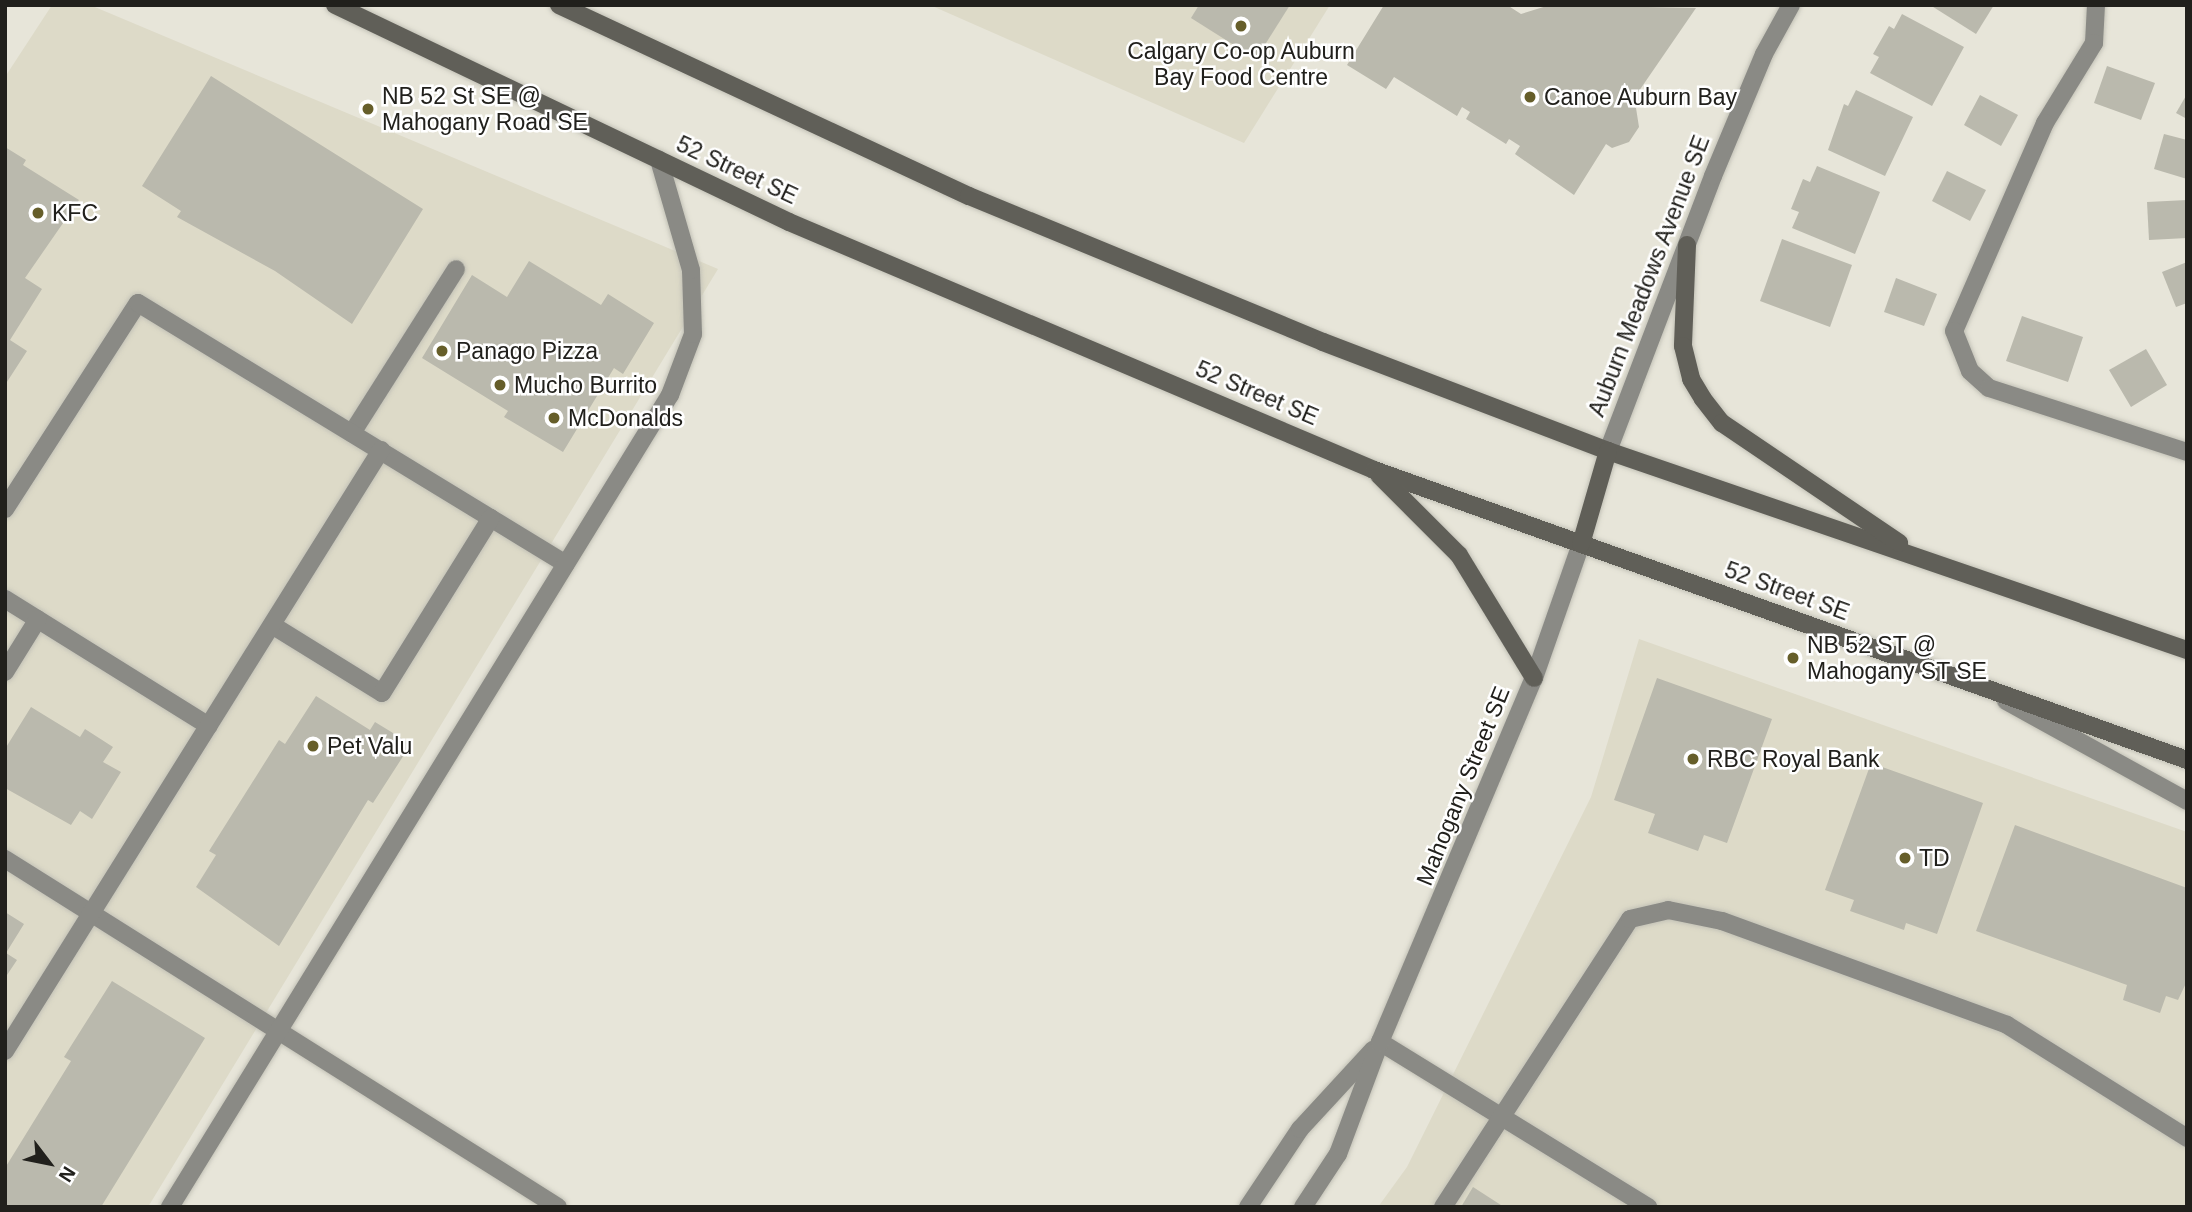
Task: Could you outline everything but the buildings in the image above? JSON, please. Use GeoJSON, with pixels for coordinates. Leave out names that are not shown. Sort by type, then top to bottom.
{"type":"FeatureCollection","features":[{"type":"Feature","properties":{"kind":"main road","name":"52 Street SE"},"geometry":{"type":"LineString","coordinates":[[335,5],[789,222],[1374,470],[2187,760]]}},
{"type":"Feature","properties":{"kind":"main road"},"geometry":{"type":"LineString","coordinates":[[559,5],[969,196],[1202,294],[1608,451],[2187,650]]}},
{"type":"Feature","properties":{"kind":"main road"},"geometry":{"type":"LineString","coordinates":[[1687,244],[1683,346],[1703,400],[1722,424],[1919,556]]}},
{"type":"Feature","properties":{"kind":"main road"},"geometry":{"type":"LineString","coordinates":[[1581,544],[1608,451]]}},
{"type":"Feature","properties":{"kind":"main road"},"geometry":{"type":"LineString","coordinates":[[1374,470],[1459,555],[1534,678]]}},
{"type":"Feature","properties":{"kind":"street","name":"Auburn Meadows Avenue SE"},"geometry":{"type":"LineString","coordinates":[[1608,451],[1763,54],[1791,5]]}},
{"type":"Feature","properties":{"kind":"street"},"geometry":{"type":"LineString","coordinates":[[2096,5],[2094,43],[2045,123],[1954,331],[1970,371],[1989,388],[2187,452]]}},
{"type":"Feature","properties":{"kind":"street"},"geometry":{"type":"LineString","coordinates":[[170,1207],[670,395],[693,334],[691,270],[659,160]]}},
{"type":"Feature","properties":{"kind":"street"},"geometry":{"type":"LineString","coordinates":[[352,433],[456,269]]}},
{"type":"Feature","properties":{"kind":"street"},"geometry":{"type":"LineString","coordinates":[[5,509],[138,303],[566,564]]}},
{"type":"Feature","properties":{"kind":"street"},"geometry":{"type":"LineString","coordinates":[[5,1051],[381,450]]}},
{"type":"Feature","properties":{"kind":"street"},"geometry":{"type":"LineString","coordinates":[[272,625],[382,693],[491,518]]}},
{"type":"Feature","properties":{"kind":"street","name":"Mahogany Street SE"},"geometry":{"type":"LineString","coordinates":[[1303,1207],[1338,1154],[1380,1042],[1534,678],[1581,544]]}},
{"type":"Feature","properties":{"kind":"street"},"geometry":{"type":"LineString","coordinates":[[5,599],[209,726]]}},
{"type":"Feature","properties":{"kind":"street"},"geometry":{"type":"LineString","coordinates":[[5,672],[38,619]]}},
{"type":"Feature","properties":{"kind":"street"},"geometry":{"type":"LineString","coordinates":[[1972,683],[2187,801]]}},
{"type":"Feature","properties":{"kind":"street"},"geometry":{"type":"LineString","coordinates":[[5,859],[549,1204]]}},
{"type":"Feature","properties":{"kind":"street"},"geometry":{"type":"LineString","coordinates":[[1443,1207],[1630,919],[1668,910],[1731,925],[2007,1025],[2184,1128]]}},
{"type":"Feature","properties":{"kind":"street"},"geometry":{"type":"LineString","coordinates":[[1380,1042],[1648,1207]]}},
{"type":"Feature","properties":{"kind":"street","name":"Mahogany Street SE"},"geometry":{"type":"LineString","coordinates":[[1248,1207],[1300,1129],[1380,1042]]}},
{"type":"Feature","properties":{"kind":"shaded area"},"geometry":{"type":"Polygon","coordinates":[[[52,5],[90,5],[718,269],[148,1207],[5,1207],[5,77],[52,5]]]}},
{"type":"Feature","properties":{"kind":"shaded area"},"geometry":{"type":"Polygon","coordinates":[[[930,5],[1330,5],[1244,143],[930,5]]]}},
{"type":"Feature","properties":{"kind":"shaded area"},"geometry":{"type":"Polygon","coordinates":[[[1639,639],[2187,832],[2187,1207],[1378,1207],[1407,1167],[1591,797],[1639,639]]]}},
{"type":"Feature","properties":{"kind":"place","name":"Calgary Co-op Auburn Bay Food Centre"},"geometry":{"type":"Point","coordinates":[1241,26]}},
{"type":"Feature","properties":{"kind":"place","name":"Canoe Auburn Bay"},"geometry":{"type":"Point","coordinates":[1530,97]}},
{"type":"Feature","properties":{"kind":"place","name":"NB 52 St SE @ Mahogany Road SE"},"geometry":{"type":"Point","coordinates":[368,109]}},
{"type":"Feature","properties":{"kind":"place","name":"KFC"},"geometry":{"type":"Point","coordinates":[38,213]}},
{"type":"Feature","properties":{"kind":"place","name":"Panago Pizza"},"geometry":{"type":"Point","coordinates":[442,351]}},
{"type":"Feature","properties":{"kind":"place","name":"Mucho Burrito"},"geometry":{"type":"Point","coordinates":[500,385]}},
{"type":"Feature","properties":{"kind":"place","name":"McDonalds"},"geometry":{"type":"Point","coordinates":[554,418]}},
{"type":"Feature","properties":{"kind":"place","name":"NB 52 ST @ Mahogany ST SE"},"geometry":{"type":"Point","coordinates":[1793,658]}},
{"type":"Feature","properties":{"kind":"place","name":"Pet Valu"},"geometry":{"type":"Point","coordinates":[313,746]}},
{"type":"Feature","properties":{"kind":"place","name":"RBC Royal Bank"},"geometry":{"type":"Point","coordinates":[1693,759]}},
{"type":"Feature","properties":{"kind":"place","name":"TD"},"geometry":{"type":"Point","coordinates":[1905,858]}}]}
